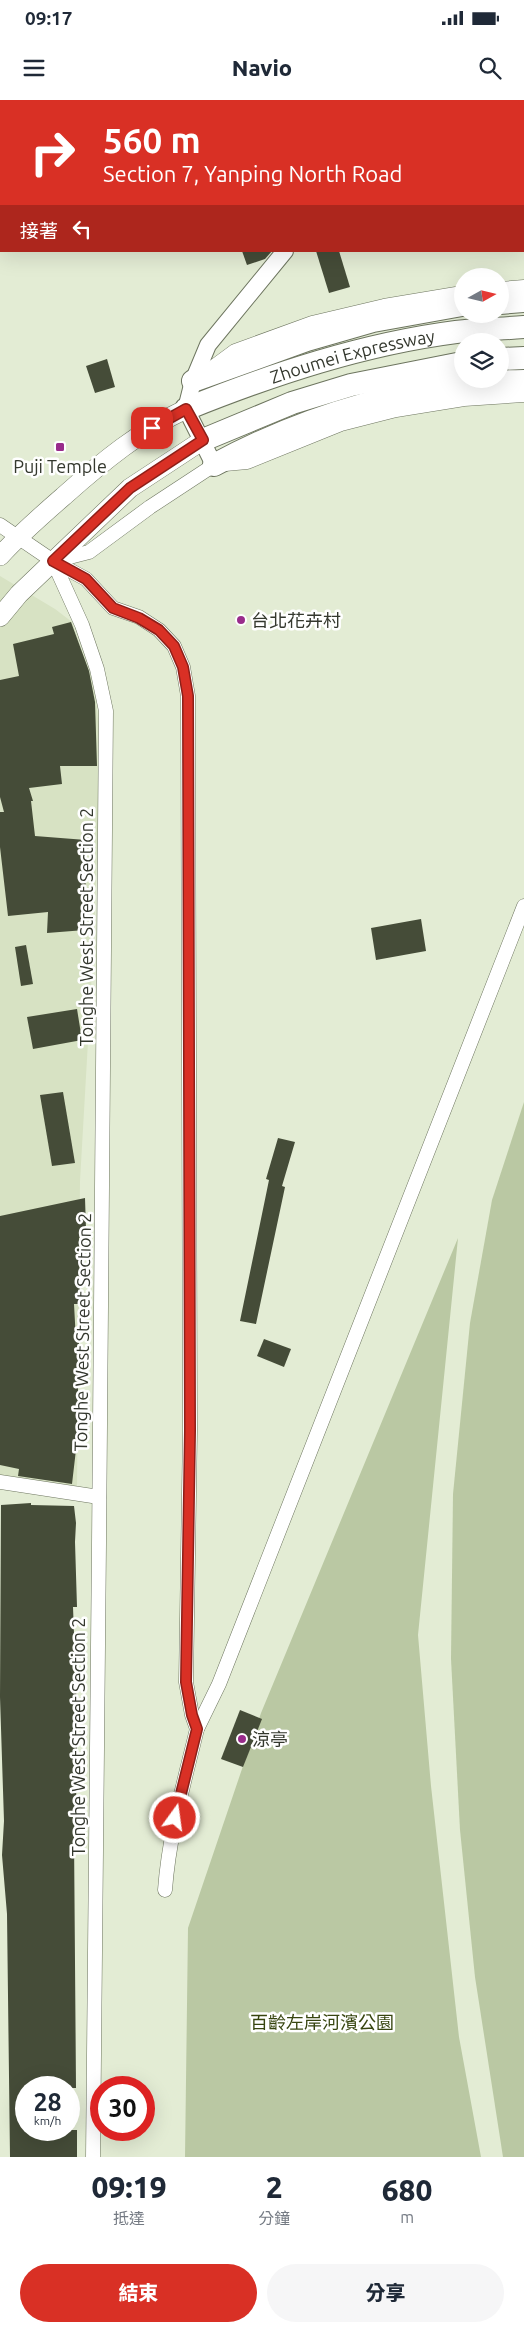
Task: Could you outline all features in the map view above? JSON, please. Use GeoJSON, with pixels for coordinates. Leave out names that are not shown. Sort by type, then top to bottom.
{"type":"FeatureCollection","features":[{"type":"Feature","properties":{"kind":"highway"},"geometry":{"type":"LineString","coordinates":[[509,302],[524,301]]}},
{"type":"Feature","properties":{"kind":"highway"},"geometry":{"type":"LineString","coordinates":[[193,381],[307,340],[373,321],[454,306]]}},
{"type":"Feature","properties":{"kind":"highway","name":"Zhoumei Expressway"},"geometry":{"type":"LineString","coordinates":[[186,409],[277,374],[380,345],[457,332],[524,327]]}},
{"type":"Feature","properties":{"kind":"highway"},"geometry":{"type":"LineString","coordinates":[[509,359],[524,358]]}},
{"type":"Feature","properties":{"kind":"highway","name":"Zhoumei Expressway"},"geometry":{"type":"LineString","coordinates":[[203,440],[292,403],[387,376],[454,364]]}},
{"type":"Feature","properties":{"kind":"highway"},"geometry":{"type":"LineString","coordinates":[[214,465],[242,450],[299,426],[366,404],[430,389],[524,381]]}},
{"type":"Feature","properties":{"kind":"main road"},"geometry":{"type":"LineString","coordinates":[[0,556],[8,538],[109,457],[167,418],[186,409]]}},
{"type":"Feature","properties":{"kind":"main road"},"geometry":{"type":"LineString","coordinates":[[0,617],[53,561],[130,488],[203,440]]}},
{"type":"Feature","properties":{"kind":"street"},"geometry":{"type":"LineString","coordinates":[[214,465],[186,409],[193,381],[208,345],[284,252]]}},
{"type":"Feature","properties":{"kind":"street"},"geometry":{"type":"LineString","coordinates":[[509,288],[524,287]]}},
{"type":"Feature","properties":{"kind":"street"},"geometry":{"type":"LineString","coordinates":[[193,381],[235,351],[312,323],[384,306],[454,294]]}},
{"type":"Feature","properties":{"kind":"street"},"geometry":{"type":"LineString","coordinates":[[53,561],[89,552],[150,507],[214,465],[247,462],[341,424],[396,410],[464,399],[524,395]]}},
{"type":"Feature","properties":{"kind":"street"},"geometry":{"type":"LineString","coordinates":[[0,525],[8,538],[86,579],[113,608],[139,618],[159,630],[174,646],[183,667],[188,696],[190,1431],[186,1682],[192,1715],[197,1729]]}},
{"type":"Feature","properties":{"kind":"street","name":"Tonghe West Street Section 2"},"geometry":{"type":"LineString","coordinates":[[53,561],[82,625],[94,660],[106,711],[104,1131],[98,1497],[93,2157]]}},
{"type":"Feature","properties":{"kind":"street"},"geometry":{"type":"LineString","coordinates":[[165,1890],[167,1858],[197,1729],[219,1684],[524,906]]}},
{"type":"Feature","properties":{"kind":"street"},"geometry":{"type":"LineString","coordinates":[[0,1482],[98,1497]]}},
{"type":"Feature","properties":{"kind":"shaded area"},"geometry":{"type":"Polygon","coordinates":[[[0,576],[55,609],[72,622],[94,684],[101,744],[94,937],[80,1181],[77,1488],[0,1476],[0,576]]]}},
{"type":"Feature","properties":{"kind":"green space"},"geometry":{"type":"Polygon","coordinates":[[[524,1102],[524,2157],[503,2157],[475,1977],[460,1830],[451,1659],[453,1494],[470,1323],[492,1200],[524,1102]]]}},
{"type":"Feature","properties":{"kind":"green space","name":"百齡左岸河濱公園"},"geometry":{"type":"Polygon","coordinates":[[[458,1238],[418,1635],[431,1786],[459,2037],[481,2157],[185,2157],[188,1928],[261,1713],[458,1238]]]}},
{"type":"Feature","properties":{"kind":"building"},"geometry":{"type":"Polygon","coordinates":[[[242,252],[271,252],[265,259],[247,265],[242,252]]]}},
{"type":"Feature","properties":{"kind":"building"},"geometry":{"type":"Polygon","coordinates":[[[316,252],[339,252],[350,287],[329,293],[316,252]]]}},
{"type":"Feature","properties":{"kind":"building"},"geometry":{"type":"Polygon","coordinates":[[[107,359],[115,387],[95,393],[86,366],[107,359]]]}},
{"type":"Feature","properties":{"kind":"building"},"geometry":{"type":"Polygon","coordinates":[[[71,622],[89,671],[95,702],[97,766],[60,766],[62,784],[29,788],[33,801],[31,801],[35,836],[86,840],[85,930],[47,933],[48,912],[8,916],[0,847],[0,812],[4,812],[0,797],[0,680],[19,676],[13,644],[54,634],[52,627],[71,622]]]}},
{"type":"Feature","properties":{"kind":"building"},"geometry":{"type":"Polygon","coordinates":[[[421,919],[426,951],[376,960],[371,928],[421,919]]]}},
{"type":"Feature","properties":{"kind":"building"},"geometry":{"type":"Polygon","coordinates":[[[26,945],[33,984],[21,986],[15,947],[26,945]]]}},
{"type":"Feature","properties":{"kind":"building"},"geometry":{"type":"Polygon","coordinates":[[[77,1009],[82,1040],[33,1049],[27,1017],[77,1009]]]}},
{"type":"Feature","properties":{"kind":"building"},"geometry":{"type":"Polygon","coordinates":[[[63,1092],[75,1163],[52,1166],[40,1095],[63,1092]]]}},
{"type":"Feature","properties":{"kind":"building"},"geometry":{"type":"Polygon","coordinates":[[[278,1138],[295,1142],[282,1186],[285,1187],[256,1324],[240,1321],[269,1180],[266,1179],[278,1138]]]}},
{"type":"Feature","properties":{"kind":"building"},"geometry":{"type":"Polygon","coordinates":[[[85,1198],[86,1229],[82,1231],[79,1238],[80,1304],[74,1304],[76,1341],[79,1341],[77,1441],[72,1484],[18,1476],[19,1469],[0,1465],[0,1216],[85,1198]]]}},
{"type":"Feature","properties":{"kind":"building"},"geometry":{"type":"Polygon","coordinates":[[[264,1339],[291,1349],[284,1367],[257,1356],[264,1339]]]}},
{"type":"Feature","properties":{"kind":"building"},"geometry":{"type":"Polygon","coordinates":[[[31,1503],[31,1505],[74,1506],[76,1523],[77,1607],[73,1607],[77,1713],[77,1779],[74,1836],[76,2076],[15,2076],[15,2141],[77,2141],[77,2157],[10,2157],[7,1914],[2,1855],[4,1821],[0,1697],[1,1505],[31,1503]]]}},
{"type":"Feature","properties":{"kind":"building","name":"涼亭"},"geometry":{"type":"Polygon","coordinates":[[[240,1710],[262,1719],[243,1767],[221,1759],[240,1710]]]}},
{"type":"Feature","properties":{"kind":"place","name":"Puji Temple"},"geometry":{"type":"Point","coordinates":[60,447]}},
{"type":"Feature","properties":{"kind":"place","name":"台北花卉村"},"geometry":{"type":"Point","coordinates":[241,620]}},
{"type":"Feature","properties":{"kind":"place","name":"涼亭"},"geometry":{"type":"Point","coordinates":[242,1739]}},
{"type":"Feature","properties":{"kind":"route"},"geometry":{"type":"LineString","coordinates":[[152,428],[186,409],[203,440],[130,488],[53,561],[86,579],[113,608],[139,618],[159,630],[174,646],[183,667],[188,696],[190,1431],[186,1682],[192,1715],[197,1729],[175,1818]]}}]}
